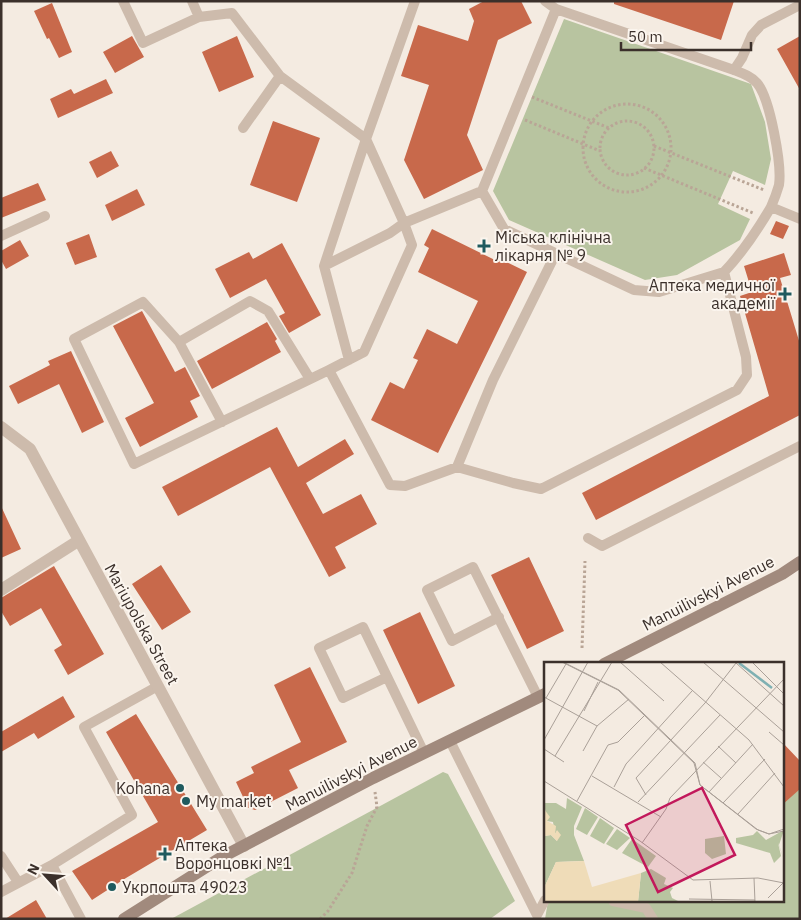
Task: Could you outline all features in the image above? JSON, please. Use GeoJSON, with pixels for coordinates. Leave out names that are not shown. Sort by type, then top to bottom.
{"type":"FeatureCollection","features":[{"type":"Feature","properties":{"kind":"main road","name":"Manuilivskyi Avenue"},"geometry":{"type":"LineString","coordinates":[[608,662],[782,574],[800,562]]}},
{"type":"Feature","properties":{"kind":"main road","name":"Manuilivskyi Avenue"},"geometry":{"type":"LineString","coordinates":[[124,919],[137,915],[214,862],[373,778],[542,695]]}},
{"type":"Feature","properties":{"kind":"street","name":"Mariupolska Street"},"geometry":{"type":"LineString","coordinates":[[1,427],[30,449],[244,846]]}},
{"type":"Feature","properties":{"kind":"street"},"geometry":{"type":"LineString","coordinates":[[1,590],[78,541]]}},
{"type":"Feature","properties":{"kind":"lane"},"geometry":{"type":"LineString","coordinates":[[123,1],[143,43],[200,17],[232,13],[280,76],[366,139],[412,245],[364,352],[329,370],[310,378],[222,422],[134,464],[74,339],[143,302],[179,342],[222,422]]}},
{"type":"Feature","properties":{"kind":"lane"},"geometry":{"type":"LineString","coordinates":[[192,1],[200,17]]}},
{"type":"Feature","properties":{"kind":"lane"},"geometry":{"type":"LineString","coordinates":[[349,360],[324,266],[414,1]]}},
{"type":"Feature","properties":{"kind":"lane"},"geometry":{"type":"LineString","coordinates":[[482,191],[504,229],[634,290],[659,292],[724,272],[741,254],[765,218],[779,185],[780,168],[776,143],[767,105],[759,84],[745,74],[556,9],[545,1]]}},
{"type":"Feature","properties":{"kind":"lane"},"geometry":{"type":"LineString","coordinates":[[734,70],[742,58],[752,35],[761,25],[800,5]]}},
{"type":"Feature","properties":{"kind":"lane"},"geometry":{"type":"LineString","coordinates":[[324,266],[390,234],[404,223],[482,191],[556,9]]}},
{"type":"Feature","properties":{"kind":"lane"},"geometry":{"type":"LineString","coordinates":[[243,128],[280,76]]}},
{"type":"Feature","properties":{"kind":"lane"},"geometry":{"type":"LineString","coordinates":[[771,207],[800,219]]}},
{"type":"Feature","properties":{"kind":"lane"},"geometry":{"type":"LineString","coordinates":[[1,236],[45,216]]}},
{"type":"Feature","properties":{"kind":"lane"},"geometry":{"type":"LineString","coordinates":[[457,467],[493,380],[556,253]]}},
{"type":"Feature","properties":{"kind":"lane"},"geometry":{"type":"LineString","coordinates":[[329,370],[390,485],[405,486],[457,467],[542,489],[737,390],[747,375],[746,358],[724,272]]}},
{"type":"Feature","properties":{"kind":"lane"},"geometry":{"type":"LineString","coordinates":[[179,342],[250,301],[268,311],[310,378]]}},
{"type":"Feature","properties":{"kind":"lane"},"geometry":{"type":"LineString","coordinates":[[588,538],[602,546],[800,446]]}},
{"type":"Feature","properties":{"kind":"lane"},"geometry":{"type":"LineString","coordinates":[[499,617],[452,641],[426,590],[474,567],[542,695]]}},
{"type":"Feature","properties":{"kind":"lane"},"geometry":{"type":"LineString","coordinates":[[387,677],[343,698],[319,648],[363,627],[424,753]]}},
{"type":"Feature","properties":{"kind":"lane"},"geometry":{"type":"LineString","coordinates":[[1,892],[52,865],[132,815],[84,726],[158,686]]}},
{"type":"Feature","properties":{"kind":"lane"},"geometry":{"type":"LineString","coordinates":[[450,741],[537,915],[544,902]]}},
{"type":"Feature","properties":{"kind":"lane"},"geometry":{"type":"LineString","coordinates":[[1,856],[18,882]]}},
{"type":"Feature","properties":{"kind":"lane"},"geometry":{"type":"LineString","coordinates":[[52,865],[81,919]]}},
{"type":"Feature","properties":{"kind":"lane"},"geometry":{"type":"LineString","coordinates":[[618,902],[646,908],[653,919]]}},
{"type":"Feature","properties":{"kind":"path"},"geometry":{"type":"LineString","coordinates":[[522,93],[609,128]]}},
{"type":"Feature","properties":{"kind":"path"},"geometry":{"type":"LineString","coordinates":[[621,104],[636,104],[651,110],[662,120],[669,134],[671,153],[668,164],[661,176],[648,187],[633,191],[618,191],[604,185],[592,175],[585,161],[583,144],[586,131],[592,121],[606,108],[621,104]]}},
{"type":"Feature","properties":{"kind":"path"},"geometry":{"type":"LineString","coordinates":[[513,115],[601,151]]}},
{"type":"Feature","properties":{"kind":"path"},"geometry":{"type":"LineString","coordinates":[[623,121],[633,121],[642,124],[653,139],[654,146],[652,158],[644,168],[631,174],[622,174],[613,170],[606,164],[601,151],[602,138],[609,128],[623,121]]}},
{"type":"Feature","properties":{"kind":"path"},"geometry":{"type":"LineString","coordinates":[[654,146],[775,195]]}},
{"type":"Feature","properties":{"kind":"path"},"geometry":{"type":"LineString","coordinates":[[644,168],[765,218]]}},
{"type":"Feature","properties":{"kind":"path"},"geometry":{"type":"LineString","coordinates":[[582,648],[586,561]]}},
{"type":"Feature","properties":{"kind":"path"},"geometry":{"type":"LineString","coordinates":[[320,919],[328,911],[352,873],[367,826],[377,807],[373,778]]}},
{"type":"Feature","properties":{"kind":"green space"},"geometry":{"type":"Polygon","coordinates":[[[564,19],[751,84],[765,122],[771,159],[765,185],[733,171],[718,204],[750,219],[740,240],[677,275],[645,280],[509,220],[493,191],[564,19]]]}},
{"type":"Feature","properties":{"kind":"green space"},"geometry":{"type":"Polygon","coordinates":[[[443,772],[448,774],[515,901],[490,919],[171,919],[443,772]]]}},
{"type":"Feature","properties":{"kind":"green space"},"geometry":{"type":"Polygon","coordinates":[[[800,777],[800,919],[545,919],[548,902],[784,902],[784,789],[800,777]]]}},
{"type":"Feature","properties":{"kind":"building"},"geometry":{"type":"Polygon","coordinates":[[[484,1],[521,1],[532,23],[498,40],[467,135],[483,170],[424,199],[404,160],[429,85],[401,76],[418,25],[468,41],[474,21],[469,9],[484,1]]]}},
{"type":"Feature","properties":{"kind":"building"},"geometry":{"type":"Polygon","coordinates":[[[614,1],[734,1],[721,40],[614,4],[614,1]]]}},
{"type":"Feature","properties":{"kind":"building"},"geometry":{"type":"Polygon","coordinates":[[[52,3],[72,52],[59,58],[49,38],[47,39],[34,11],[52,3]]]}},
{"type":"Feature","properties":{"kind":"building"},"geometry":{"type":"Polygon","coordinates":[[[132,36],[144,57],[115,73],[103,52],[132,36]]]}},
{"type":"Feature","properties":{"kind":"building"},"geometry":{"type":"Polygon","coordinates":[[[237,36],[254,77],[219,92],[202,52],[237,36]]]}},
{"type":"Feature","properties":{"kind":"building"},"geometry":{"type":"Polygon","coordinates":[[[800,36],[800,90],[777,49],[800,36]]]}},
{"type":"Feature","properties":{"kind":"building"},"geometry":{"type":"Polygon","coordinates":[[[106,79],[113,93],[58,118],[50,99],[71,89],[74,94],[106,79]]]}},
{"type":"Feature","properties":{"kind":"building"},"geometry":{"type":"Polygon","coordinates":[[[273,121],[320,138],[297,202],[250,185],[273,121]]]}},
{"type":"Feature","properties":{"kind":"building"},"geometry":{"type":"Polygon","coordinates":[[[111,151],[119,166],[97,178],[89,162],[111,151]]]}},
{"type":"Feature","properties":{"kind":"building"},"geometry":{"type":"Polygon","coordinates":[[[38,183],[46,200],[1,218],[1,198],[38,183]]]}},
{"type":"Feature","properties":{"kind":"building"},"geometry":{"type":"Polygon","coordinates":[[[137,189],[145,205],[112,221],[105,205],[137,189]]]}},
{"type":"Feature","properties":{"kind":"building"},"geometry":{"type":"Polygon","coordinates":[[[776,221],[789,226],[783,239],[770,234],[776,221]]]}},
{"type":"Feature","properties":{"kind":"building"},"geometry":{"type":"Polygon","coordinates":[[[432,229],[499,262],[500,259],[527,272],[438,453],[371,420],[390,382],[404,389],[418,360],[413,358],[427,329],[457,344],[478,301],[418,272],[429,248],[424,245],[432,229]]]}},
{"type":"Feature","properties":{"kind":"building"},"geometry":{"type":"Polygon","coordinates":[[[89,234],[97,257],[75,265],[66,243],[89,234]]]}},
{"type":"Feature","properties":{"kind":"building"},"geometry":{"type":"Polygon","coordinates":[[[20,240],[29,256],[6,269],[1,260],[1,251],[20,240]]]}},
{"type":"Feature","properties":{"kind":"building"},"geometry":{"type":"Polygon","coordinates":[[[282,243],[321,315],[289,333],[279,316],[285,313],[266,279],[230,298],[215,269],[249,252],[253,259],[282,243]]]}},
{"type":"Feature","properties":{"kind":"building"},"geometry":{"type":"Polygon","coordinates":[[[784,253],[791,275],[780,278],[800,344],[800,415],[596,520],[582,493],[769,396],[740,296],[752,292],[744,266],[784,253]]]}},
{"type":"Feature","properties":{"kind":"building"},"geometry":{"type":"Polygon","coordinates":[[[142,311],[175,372],[185,367],[200,396],[190,401],[198,417],[140,447],[125,418],[154,403],[113,326],[142,311]]]}},
{"type":"Feature","properties":{"kind":"building"},"geometry":{"type":"Polygon","coordinates":[[[267,322],[277,339],[275,341],[281,352],[212,389],[197,361],[267,322]]]}},
{"type":"Feature","properties":{"kind":"building"},"geometry":{"type":"Polygon","coordinates":[[[71,351],[104,422],[82,433],[59,384],[18,404],[9,386],[50,365],[48,361],[71,351]]]}},
{"type":"Feature","properties":{"kind":"building"},"geometry":{"type":"Polygon","coordinates":[[[277,427],[298,467],[345,439],[354,454],[306,483],[323,514],[361,494],[377,524],[335,547],[346,568],[329,577],[270,467],[178,516],[162,487],[277,427]]]}},
{"type":"Feature","properties":{"kind":"building"},"geometry":{"type":"Polygon","coordinates":[[[1,506],[21,549],[1,558],[1,506]]]}},
{"type":"Feature","properties":{"kind":"building"},"geometry":{"type":"Polygon","coordinates":[[[529,557],[564,631],[527,649],[491,575],[529,557]]]}},
{"type":"Feature","properties":{"kind":"building"},"geometry":{"type":"Polygon","coordinates":[[[161,565],[191,612],[162,630],[132,584],[161,565]]]}},
{"type":"Feature","properties":{"kind":"building"},"geometry":{"type":"Polygon","coordinates":[[[54,566],[104,654],[68,675],[54,650],[62,645],[41,608],[10,626],[1,611],[1,598],[54,566]]]}},
{"type":"Feature","properties":{"kind":"building"},"geometry":{"type":"Polygon","coordinates":[[[420,612],[455,686],[418,704],[383,630],[420,612]]]}},
{"type":"Feature","properties":{"kind":"building"},"geometry":{"type":"Polygon","coordinates":[[[310,667],[347,742],[289,770],[298,788],[255,810],[246,807],[236,782],[254,773],[251,767],[301,742],[274,685],[310,667]]]}},
{"type":"Feature","properties":{"kind":"building"},"geometry":{"type":"Polygon","coordinates":[[[63,696],[75,717],[38,739],[34,733],[1,752],[1,732],[63,696]]]}},
{"type":"Feature","properties":{"kind":"building"},"geometry":{"type":"Polygon","coordinates":[[[136,714],[207,830],[92,900],[72,871],[158,822],[106,732],[136,714]]]}},
{"type":"Feature","properties":{"kind":"building"},"geometry":{"type":"Polygon","coordinates":[[[784,744],[800,761],[800,789],[784,803],[784,744]]]}},
{"type":"Feature","properties":{"kind":"building"},"geometry":{"type":"Polygon","coordinates":[[[36,900],[47,919],[5,919],[36,900]]]}},
{"type":"Feature","properties":{"kind":"place","name":"Міська клінічна лікарня № 9"},"geometry":{"type":"Point","coordinates":[484,246]}},
{"type":"Feature","properties":{"kind":"place","name":"Аптека медичної академії"},"geometry":{"type":"Point","coordinates":[785,294]}},
{"type":"Feature","properties":{"kind":"place","name":"Kohana"},"geometry":{"type":"Point","coordinates":[180,788]}},
{"type":"Feature","properties":{"kind":"place","name":"My market"},"geometry":{"type":"Point","coordinates":[186,801]}},
{"type":"Feature","properties":{"kind":"place","name":"Аптека Воронцовкі №1"},"geometry":{"type":"Point","coordinates":[165,854]}},
{"type":"Feature","properties":{"kind":"place","name":"Укрпошта 49023"},"geometry":{"type":"Point","coordinates":[112,887]}}]}
